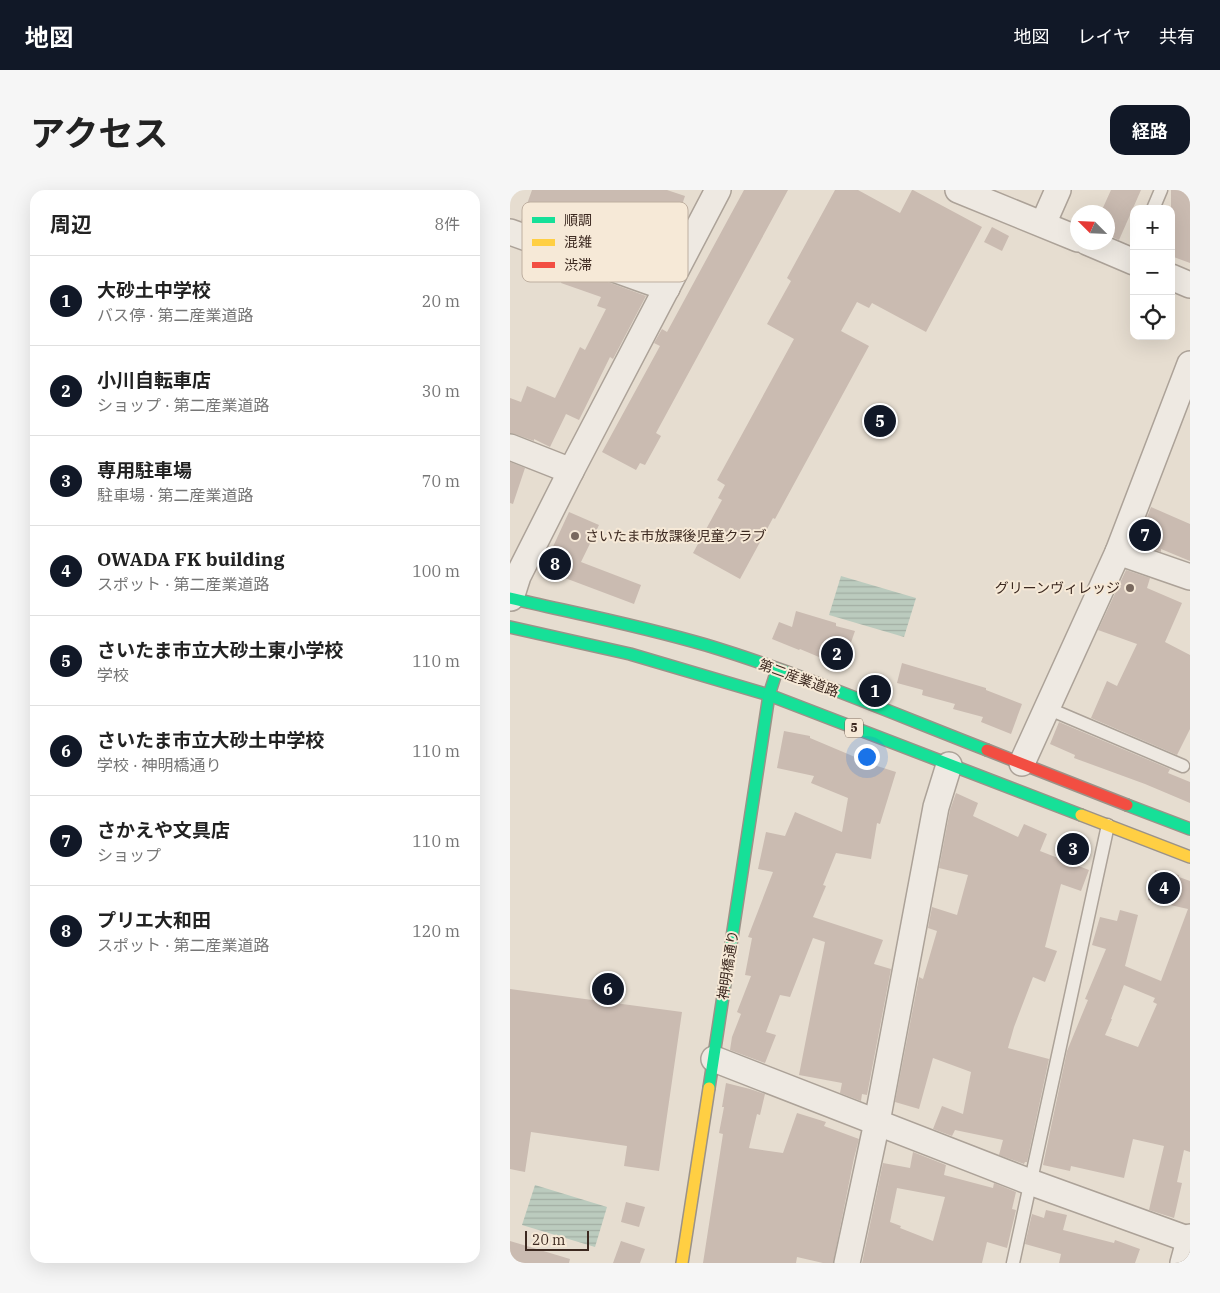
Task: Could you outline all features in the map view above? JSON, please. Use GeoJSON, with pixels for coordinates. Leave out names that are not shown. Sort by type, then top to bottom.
{"type":"FeatureCollection","features":[{"type":"Feature","properties":{"kind":"main road","name":"第二産業道路"},"geometry":{"type":"LineString","coordinates":[[510,598],[644,629],[778,669],[1190,829]]}},
{"type":"Feature","properties":{"kind":"main road","name":"第二産業道路"},"geometry":{"type":"LineString","coordinates":[[510,627],[630,654],[769,695],[1190,857]]}},
{"type":"Feature","properties":{"kind":"main road","name":"神明橋通り"},"geometry":{"type":"LineString","coordinates":[[682,1263],[769,695],[778,669]]}},
{"type":"Feature","properties":{"kind":"street"},"geometry":{"type":"LineString","coordinates":[[958,190],[1070,236]]}},
{"type":"Feature","properties":{"kind":"street"},"geometry":{"type":"LineString","coordinates":[[1043,224],[1058,190]]}},
{"type":"Feature","properties":{"kind":"street"},"geometry":{"type":"LineString","coordinates":[[688,245],[714,192]]}},
{"type":"Feature","properties":{"kind":"street"},"geometry":{"type":"LineString","coordinates":[[510,232],[522,236]]}},
{"type":"Feature","properties":{"kind":"street"},"geometry":{"type":"LineString","coordinates":[[1109,250],[1130,258]]}},
{"type":"Feature","properties":{"kind":"street"},"geometry":{"type":"LineString","coordinates":[[1175,279],[1190,285]]}},
{"type":"Feature","properties":{"kind":"street"},"geometry":{"type":"LineString","coordinates":[[650,282],[667,288]]}},
{"type":"Feature","properties":{"kind":"street"},"geometry":{"type":"LineString","coordinates":[[510,598],[518,576],[571,471],[670,282]]}},
{"type":"Feature","properties":{"kind":"street"},"geometry":{"type":"LineString","coordinates":[[1022,763],[1118,552],[1190,364]]}},
{"type":"Feature","properties":{"kind":"street"},"geometry":{"type":"LineString","coordinates":[[510,447],[571,471]]}},
{"type":"Feature","properties":{"kind":"street"},"geometry":{"type":"LineString","coordinates":[[1118,552],[1190,577]]}},
{"type":"Feature","properties":{"kind":"street"},"geometry":{"type":"LineString","coordinates":[[847,1263],[877,1122],[936,807],[949,765]]}},
{"type":"Feature","properties":{"kind":"street"},"geometry":{"type":"LineString","coordinates":[[714,1059],[1188,1245]]}},
{"type":"Feature","properties":{"kind":"lane"},"geometry":{"type":"LineString","coordinates":[[1155,205],[1161,190]]}},
{"type":"Feature","properties":{"kind":"lane"},"geometry":{"type":"LineString","coordinates":[[1047,708],[1183,766]]}},
{"type":"Feature","properties":{"kind":"lane"},"geometry":{"type":"LineString","coordinates":[[1013,1263],[1108,825]]}},
{"type":"Feature","properties":{"kind":"shaded area"},"geometry":{"type":"Polygon","coordinates":[[[841,576],[916,598],[904,637],[829,615],[841,576]]]}},
{"type":"Feature","properties":{"kind":"shaded area"},"geometry":{"type":"Polygon","coordinates":[[[535,1185],[607,1207],[595,1247],[522,1225],[535,1185]]]}},
{"type":"Feature","properties":{"kind":"building"},"geometry":{"type":"Polygon","coordinates":[[[532,190],[667,190],[685,196],[683,202],[528,202],[532,190]]]}},
{"type":"Feature","properties":{"kind":"building"},"geometry":{"type":"Polygon","coordinates":[[[744,190],[788,190],[656,433],[661,436],[645,465],[640,463],[636,470],[602,452],[660,346],[654,343],[662,329],[667,332],[744,190]]]}},
{"type":"Feature","properties":{"kind":"building"},"geometry":{"type":"Polygon","coordinates":[[[835,190],[858,190],[900,213],[913,190],[982,227],[926,332],[872,303],[869,308],[857,302],[841,331],[869,346],[775,519],[773,518],[740,579],[693,553],[722,500],[718,498],[725,485],[717,480],[794,339],[767,324],[791,281],[787,278],[835,190]]]}},
{"type":"Feature","properties":{"kind":"building"},"geometry":{"type":"Polygon","coordinates":[[[1111,190],[1141,190],[1134,205],[1130,205],[1130,215],[1119,240],[1115,238],[1115,205],[1104,205],[1111,190]]]}},
{"type":"Feature","properties":{"kind":"building"},"geometry":{"type":"Polygon","coordinates":[[[1171,190],[1183,190],[1190,193],[1190,263],[1175,257],[1175,205],[1171,205],[1171,190]]]}},
{"type":"Feature","properties":{"kind":"building"},"geometry":{"type":"Polygon","coordinates":[[[992,227],[1009,236],[1002,251],[984,242],[992,227]]]}},
{"type":"Feature","properties":{"kind":"building"},"geometry":{"type":"Polygon","coordinates":[[[608,282],[646,296],[613,359],[610,357],[579,420],[566,414],[550,447],[534,439],[534,441],[510,433],[510,398],[521,402],[527,386],[555,398],[580,347],[585,350],[606,309],[597,306],[601,297],[561,283],[608,282]]]}},
{"type":"Feature","properties":{"kind":"building"},"geometry":{"type":"Polygon","coordinates":[[[510,462],[525,468],[513,504],[510,503],[510,462]]]}},
{"type":"Feature","properties":{"kind":"building"},"geometry":{"type":"Polygon","coordinates":[[[1151,507],[1190,524],[1190,561],[1161,549],[1161,552],[1137,543],[1151,507]]]}},
{"type":"Feature","properties":{"kind":"building"},"geometry":{"type":"Polygon","coordinates":[[[569,512],[599,525],[581,562],[641,585],[634,604],[539,567],[547,550],[551,551],[569,512]]]}},
{"type":"Feature","properties":{"kind":"building"},"geometry":{"type":"Polygon","coordinates":[[[1126,570],[1150,578],[1147,588],[1182,603],[1165,642],[1190,655],[1190,729],[1177,755],[1091,718],[1107,681],[1117,686],[1137,644],[1098,630],[1126,570]]]}},
{"type":"Feature","properties":{"kind":"building"},"geometry":{"type":"Polygon","coordinates":[[[796,611],[855,631],[848,651],[852,653],[845,668],[772,639],[779,622],[792,627],[796,611]]]}},
{"type":"Feature","properties":{"kind":"building"},"geometry":{"type":"Polygon","coordinates":[[[902,663],[986,688],[986,690],[1022,704],[1011,734],[981,722],[983,717],[953,709],[955,704],[922,695],[923,690],[897,683],[902,663]]]}},
{"type":"Feature","properties":{"kind":"building"},"geometry":{"type":"Polygon","coordinates":[[[1059,722],[1170,769],[1168,773],[1190,782],[1190,803],[1074,758],[1075,755],[1050,744],[1059,722]]]}},
{"type":"Feature","properties":{"kind":"building"},"geometry":{"type":"Polygon","coordinates":[[[784,731],[810,736],[810,738],[874,765],[896,772],[880,824],[877,823],[871,859],[836,853],[823,885],[826,886],[813,917],[883,940],[874,964],[891,969],[867,1095],[862,1094],[861,1101],[840,1093],[842,1083],[799,1075],[825,942],[813,938],[790,997],[780,995],[766,1032],[776,1035],[765,1063],[730,1050],[732,1037],[741,1014],[737,1012],[751,976],[745,975],[752,938],[748,937],[773,872],[758,869],[766,832],[785,836],[795,812],[842,832],[848,798],[811,783],[814,776],[777,768],[784,731]]]}},
{"type":"Feature","properties":{"kind":"building"},"geometry":{"type":"Polygon","coordinates":[[[956,793],[978,803],[973,816],[1018,837],[1024,824],[1047,834],[1040,851],[1089,870],[1081,891],[1061,884],[1045,947],[1057,951],[1045,982],[1033,977],[1008,1048],[1049,1059],[1027,1162],[1024,1164],[999,1155],[1003,1140],[955,1130],[952,1136],[933,1129],[942,1106],[963,1114],[971,1072],[933,1058],[919,1109],[895,1102],[919,977],[923,979],[937,931],[928,928],[932,907],[957,915],[968,875],[939,868],[950,810],[956,793]]]}},
{"type":"Feature","properties":{"kind":"building"},"geometry":{"type":"Polygon","coordinates":[[[1155,870],[1179,875],[1179,877],[1190,881],[1190,1152],[1184,1150],[1177,1182],[1182,1183],[1174,1218],[1149,1210],[1164,1146],[1133,1139],[1124,1178],[1071,1166],[1070,1171],[1043,1165],[1067,1051],[1088,1000],[1085,999],[1106,949],[1092,945],[1100,917],[1117,921],[1120,910],[1138,915],[1125,966],[1161,981],[1188,909],[1148,900],[1155,870]],[[1124,985],[1105,1035],[1138,1047],[1157,1004],[1153,1002],[1155,998],[1124,985]]]}},
{"type":"Feature","properties":{"kind":"building"},"geometry":{"type":"Polygon","coordinates":[[[510,989],[682,1012],[659,1171],[624,1166],[627,1146],[531,1132],[525,1172],[510,1169],[510,989]]]}},
{"type":"Feature","properties":{"kind":"building"},"geometry":{"type":"Polygon","coordinates":[[[726,1083],[765,1094],[760,1115],[757,1114],[749,1148],[783,1153],[797,1113],[826,1122],[824,1126],[859,1139],[833,1263],[823,1263],[797,1257],[796,1263],[703,1263],[723,1134],[719,1133],[726,1083]]]}},
{"type":"Feature","properties":{"kind":"building"},"geometry":{"type":"Polygon","coordinates":[[[913,1152],[946,1165],[944,1175],[993,1188],[994,1183],[1016,1192],[1012,1209],[1016,1210],[1007,1248],[987,1242],[982,1263],[862,1263],[883,1163],[910,1168],[913,1152]],[[897,1188],[890,1222],[933,1241],[945,1197],[897,1188]]]}},
{"type":"Feature","properties":{"kind":"building"},"geometry":{"type":"Polygon","coordinates":[[[626,1202],[645,1207],[639,1227],[621,1222],[626,1202]]]}},
{"type":"Feature","properties":{"kind":"building"},"geometry":{"type":"Polygon","coordinates":[[[1046,1210],[1067,1215],[1063,1230],[1114,1243],[1115,1240],[1140,1249],[1135,1263],[1059,1263],[1061,1254],[1025,1244],[1032,1214],[1044,1218],[1046,1210]]]}},
{"type":"Feature","properties":{"kind":"building"},"geometry":{"type":"Polygon","coordinates":[[[510,1241],[570,1259],[569,1263],[510,1263],[510,1241]]]}},
{"type":"Feature","properties":{"kind":"building"},"geometry":{"type":"Polygon","coordinates":[[[621,1241],[645,1249],[640,1263],[613,1263],[621,1241]]]}},
{"type":"Feature","properties":{"kind":"traffic: fast"},"geometry":{"type":"LineString","coordinates":[[510,598],[658,632],[742,656],[813,681],[987,750]]}},
{"type":"Feature","properties":{"kind":"traffic: fast"},"geometry":{"type":"LineString","coordinates":[[510,627],[630,654],[769,695],[1081,815]]}},
{"type":"Feature","properties":{"kind":"traffic: fast"},"geometry":{"type":"LineString","coordinates":[[709,1088],[769,695],[776,673]]}},
{"type":"Feature","properties":{"kind":"traffic: fast"},"geometry":{"type":"LineString","coordinates":[[1127,805],[1190,829]]}},
{"type":"Feature","properties":{"kind":"traffic: slow"},"geometry":{"type":"LineString","coordinates":[[1081,815],[1190,857]]}},
{"type":"Feature","properties":{"kind":"traffic: slow"},"geometry":{"type":"LineString","coordinates":[[682,1263],[709,1088]]}},
{"type":"Feature","properties":{"kind":"traffic: jam"},"geometry":{"type":"LineString","coordinates":[[987,750],[1127,805]]}},
{"type":"Feature","properties":{"kind":"place","name":"さいたま市立大砂土東小学校"},"geometry":{"type":"Point","coordinates":[880,421]}},
{"type":"Feature","properties":{"kind":"place","name":"さかえや文具店"},"geometry":{"type":"Point","coordinates":[1145,535]}},
{"type":"Feature","properties":{"kind":"place","name":"さいたま市放課後児童クラブ"},"geometry":{"type":"Point","coordinates":[575,536]}},
{"type":"Feature","properties":{"kind":"place","name":"プリエ大和田"},"geometry":{"type":"Point","coordinates":[555,564]}},
{"type":"Feature","properties":{"kind":"place","name":"グリーンヴィレッジ"},"geometry":{"type":"Point","coordinates":[1130,588]}},
{"type":"Feature","properties":{"kind":"place","name":"小川自転車店"},"geometry":{"type":"Point","coordinates":[837,654]}},
{"type":"Feature","properties":{"kind":"place","name":"大砂土中学校"},"geometry":{"type":"Point","coordinates":[875,691]}},
{"type":"Feature","properties":{"kind":"place","name":"専用駐車場"},"geometry":{"type":"Point","coordinates":[1073,849]}},
{"type":"Feature","properties":{"kind":"place","name":"OWADA FK building"},"geometry":{"type":"Point","coordinates":[1164,888]}},
{"type":"Feature","properties":{"kind":"place","name":"さいたま市立大砂土中学校"},"geometry":{"type":"Point","coordinates":[608,989]}}]}
